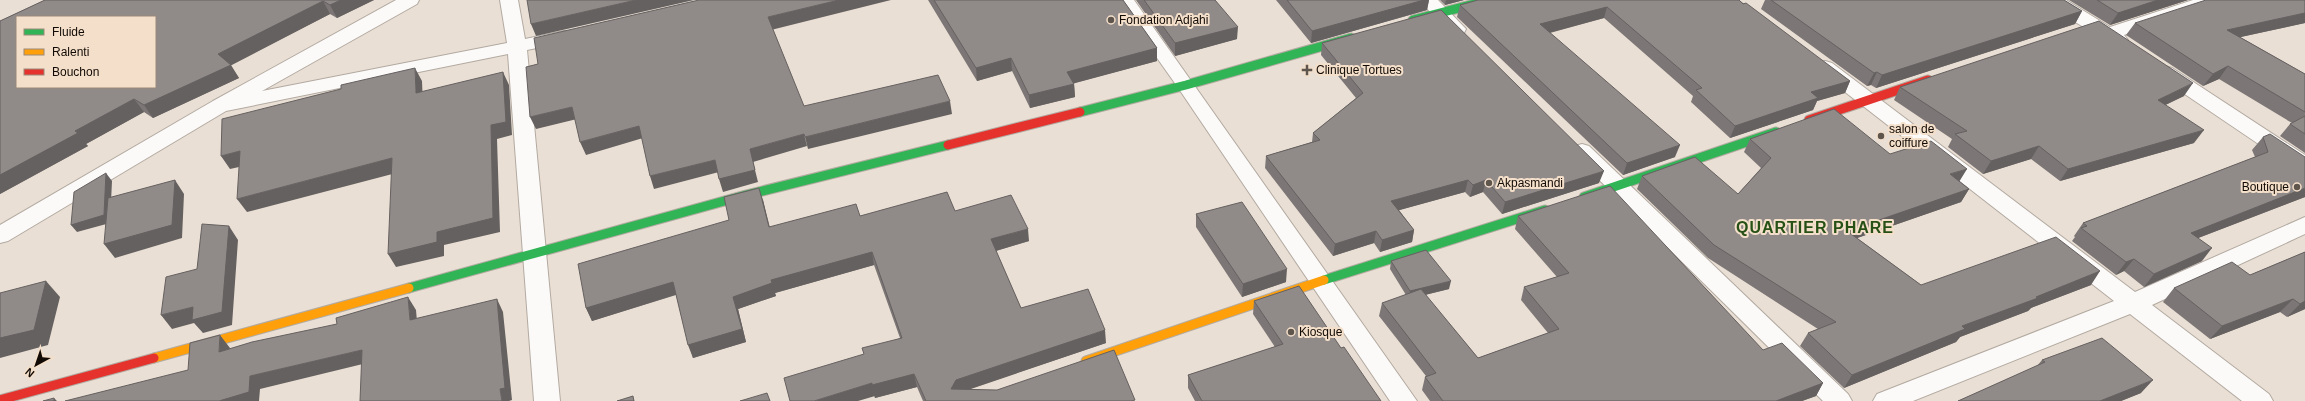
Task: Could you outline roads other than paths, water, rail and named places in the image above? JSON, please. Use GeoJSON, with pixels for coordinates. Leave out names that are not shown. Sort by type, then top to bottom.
{"type":"FeatureCollection","features":[{"type":"Feature","properties":{"kind":"street"},"geometry":{"type":"LineString","coordinates":[[0,235],[220,106],[410,0]]}},
{"type":"Feature","properties":{"kind":"street"},"geometry":{"type":"LineString","coordinates":[[509,0],[517,48],[547,401]]}},
{"type":"Feature","properties":{"kind":"street"},"geometry":{"type":"LineString","coordinates":[[1125,0],[1186,85],[1404,401]]}},
{"type":"Feature","properties":{"kind":"street"},"geometry":{"type":"LineString","coordinates":[[1402,23],[1434,6],[1490,0]]}},
{"type":"Feature","properties":{"kind":"street"},"geometry":{"type":"LineString","coordinates":[[2053,0],[2094,30],[2141,56],[2305,165]]}},
{"type":"Feature","properties":{"kind":"street"},"geometry":{"type":"LineString","coordinates":[[2094,30],[2212,0]]}},
{"type":"Feature","properties":{"kind":"street"},"geometry":{"type":"LineString","coordinates":[[1434,6],[1472,44]]}},
{"type":"Feature","properties":{"kind":"street"},"geometry":{"type":"LineString","coordinates":[[220,106],[517,48],[578,34]]}},
{"type":"Feature","properties":{"kind":"street"},"geometry":{"type":"LineString","coordinates":[[0,400],[746,195],[1186,85],[1363,34]]}},
{"type":"Feature","properties":{"kind":"street"},"geometry":{"type":"LineString","coordinates":[[1811,57],[1869,99],[2260,401]]}},
{"type":"Feature","properties":{"kind":"street"},"geometry":{"type":"LineString","coordinates":[[1803,122],[1936,77]]}},
{"type":"Feature","properties":{"kind":"street"},"geometry":{"type":"LineString","coordinates":[[1574,200],[1788,128]]}},
{"type":"Feature","properties":{"kind":"street"},"geometry":{"type":"LineString","coordinates":[[1569,139],[1840,401]]}},
{"type":"Feature","properties":{"kind":"street"},"geometry":{"type":"LineString","coordinates":[[1080,363],[1320,281],[1551,208]]}},
{"type":"Feature","properties":{"kind":"street"},"geometry":{"type":"LineString","coordinates":[[1886,401],[2134,303],[2305,225]]}},
{"type":"Feature","properties":{"kind":"place","name":"Fondation Adjahi"},"geometry":{"type":"Point","coordinates":[1111,20]}},
{"type":"Feature","properties":{"kind":"place","name":"Clinique Tortues"},"geometry":{"type":"Point","coordinates":[1307,70]}},
{"type":"Feature","properties":{"kind":"place","name":"salon de coiffure"},"geometry":{"type":"Point","coordinates":[1881,136]}},
{"type":"Feature","properties":{"kind":"place","name":"Akpasmandi"},"geometry":{"type":"Point","coordinates":[1489,183]}},
{"type":"Feature","properties":{"kind":"place","name":"Boutique"},"geometry":{"type":"Point","coordinates":[2297,187]}},
{"type":"Feature","properties":{"kind":"place","name":"Kiosque"},"geometry":{"type":"Point","coordinates":[1291,332]}},
{"type":"Feature","properties":{"kind":"district","name":"QUARTIER PHARE"},"geometry":{"type":"Point","coordinates":[1815,227]}}]}
